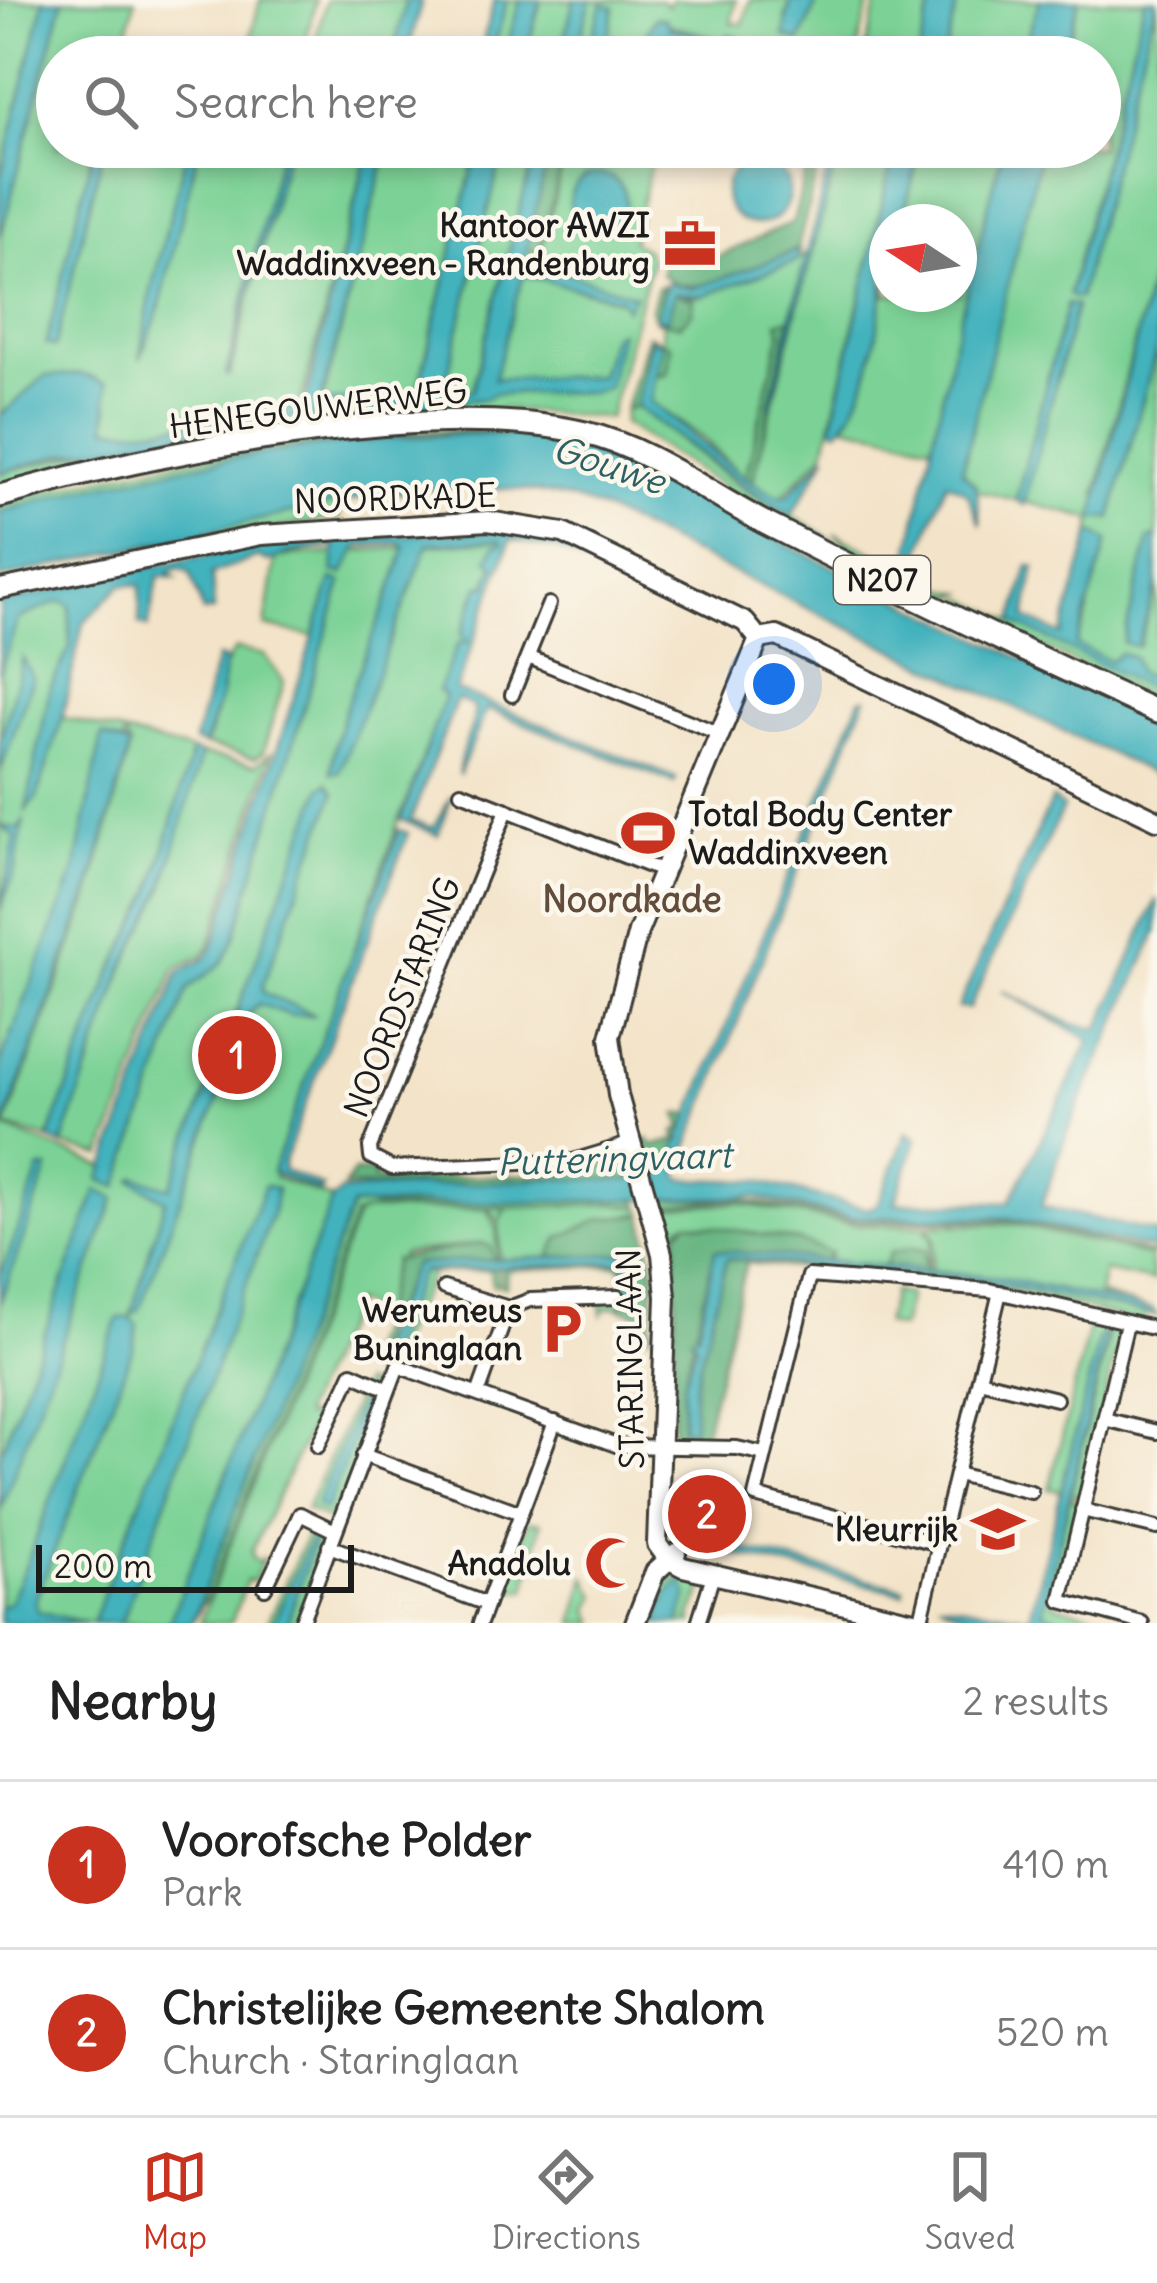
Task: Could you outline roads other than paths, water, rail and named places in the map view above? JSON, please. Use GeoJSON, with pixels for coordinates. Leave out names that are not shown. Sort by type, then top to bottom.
{"type":"FeatureCollection","features":[{"type":"Feature","properties":{"kind":"main road","name":"HENEGOUWERWEG"},"geometry":{"type":"LineString","coordinates":[[0,496],[116,467],[343,431],[471,421],[553,426],[646,455],[766,524],[1157,712]]}},
{"type":"Feature","properties":{"kind":"street","name":"NOORDKADE"},"geometry":{"type":"LineString","coordinates":[[0,590],[261,535],[488,521],[539,526],[585,542],[745,622],[759,639],[777,636],[1157,820]]}},
{"type":"Feature","properties":{"kind":"street"},"geometry":{"type":"LineString","coordinates":[[512,695],[549,604]]}},
{"type":"Feature","properties":{"kind":"street","name":"STARINGLAAN"},"geometry":{"type":"LineString","coordinates":[[672,1556],[657,1544],[666,1298],[650,1199],[632,1143],[610,1037],[629,959],[759,639]]}},
{"type":"Feature","properties":{"kind":"street"},"geometry":{"type":"LineString","coordinates":[[528,657],[718,734]]}},
{"type":"Feature","properties":{"kind":"street"},"geometry":{"type":"LineString","coordinates":[[461,792],[662,871]]}},
{"type":"Feature","properties":{"kind":"street","name":"NOORDSTARING"},"geometry":{"type":"LineString","coordinates":[[507,811],[370,1148],[371,1157],[392,1168],[573,1160],[632,1143]]}},
{"type":"Feature","properties":{"kind":"street"},"geometry":{"type":"LineString","coordinates":[[939,1544],[755,1496],[809,1276],[1000,1292],[1157,1329]]}},
{"type":"Feature","properties":{"kind":"street"},"geometry":{"type":"LineString","coordinates":[[444,1288],[509,1308],[530,1300],[618,1297]]}},
{"type":"Feature","properties":{"kind":"street"},"geometry":{"type":"LineString","coordinates":[[635,1623],[655,1572],[672,1556],[708,1570],[921,1623],[1000,1292]]}},
{"type":"Feature","properties":{"kind":"street"},"geometry":{"type":"LineString","coordinates":[[478,1394],[509,1308]]}},
{"type":"Feature","properties":{"kind":"street"},"geometry":{"type":"LineString","coordinates":[[1127,1323],[1061,1601],[1142,1623]]}},
{"type":"Feature","properties":{"kind":"street"},"geometry":{"type":"LineString","coordinates":[[301,1623],[398,1366],[619,1446],[764,1454]]}},
{"type":"Feature","properties":{"kind":"street"},"geometry":{"type":"LineString","coordinates":[[318,1446],[352,1372],[388,1389]]}},
{"type":"Feature","properties":{"kind":"street"},"geometry":{"type":"LineString","coordinates":[[979,1380],[1056,1399]]}},
{"type":"Feature","properties":{"kind":"street"},"geometry":{"type":"LineString","coordinates":[[1104,1419],[1157,1432]]}},
{"type":"Feature","properties":{"kind":"street"},"geometry":{"type":"LineString","coordinates":[[480,1623],[555,1422]]}},
{"type":"Feature","properties":{"kind":"street"},"geometry":{"type":"LineString","coordinates":[[363,1455],[521,1513]]}},
{"type":"Feature","properties":{"kind":"street"},"geometry":{"type":"LineString","coordinates":[[956,1474],[1031,1492]]}},
{"type":"Feature","properties":{"kind":"street"},"geometry":{"type":"LineString","coordinates":[[1082,1510],[1157,1528]]}},
{"type":"Feature","properties":{"kind":"street"},"geometry":{"type":"LineString","coordinates":[[265,1588],[300,1514],[335,1531]]}},
{"type":"Feature","properties":{"kind":"street"},"geometry":{"type":"LineString","coordinates":[[329,1546],[487,1604]]}},
{"type":"Feature","properties":{"kind":"street"},"geometry":{"type":"LineString","coordinates":[[698,1623],[708,1570]]}},
{"type":"Feature","properties":{"kind":"water"},"geometry":{"type":"Polygon","coordinates":[[[44,0],[63,0],[54,36],[36,36],[36,102],[0,239],[0,179],[44,0]]]}},
{"type":"Feature","properties":{"kind":"water"},"geometry":{"type":"Polygon","coordinates":[[[406,0],[422,0],[413,36],[397,36],[406,0]]]}},
{"type":"Feature","properties":{"kind":"water"},"geometry":{"type":"Polygon","coordinates":[[[494,0],[507,0],[498,36],[485,36],[494,0]]]}},
{"type":"Feature","properties":{"kind":"water"},"geometry":{"type":"Polygon","coordinates":[[[520,0],[541,0],[531,36],[510,36],[520,0]]]}},
{"type":"Feature","properties":{"kind":"water"},"geometry":{"type":"Polygon","coordinates":[[[574,0],[591,0],[581,36],[565,36],[574,0]]]}},
{"type":"Feature","properties":{"kind":"water"},"geometry":{"type":"Polygon","coordinates":[[[790,0],[818,0],[803,36],[784,36],[790,0]]]}},
{"type":"Feature","properties":{"kind":"water"},"geometry":{"type":"Polygon","coordinates":[[[932,0],[958,0],[949,36],[923,36],[932,0]]]}},
{"type":"Feature","properties":{"kind":"water"},"geometry":{"type":"Polygon","coordinates":[[[1040,0],[1079,0],[1070,36],[1027,36],[1040,0]]]}},
{"type":"Feature","properties":{"kind":"water"},"geometry":{"type":"Polygon","coordinates":[[[1145,0],[1156,0],[1121,135],[1121,93],[1145,0]]]}},
{"type":"Feature","properties":{"kind":"water"},"geometry":{"type":"Polygon","coordinates":[[[602,4],[614,7],[609,36],[592,36],[602,4]]]}},
{"type":"Feature","properties":{"kind":"water"},"geometry":{"type":"Polygon","coordinates":[[[656,17],[666,19],[670,28],[706,36],[645,36],[656,17]]]}},
{"type":"Feature","properties":{"kind":"water"},"geometry":{"type":"Polygon","coordinates":[[[89,168],[99,168],[55,347],[46,344],[89,168]]]}},
{"type":"Feature","properties":{"kind":"water"},"geometry":{"type":"Polygon","coordinates":[[[183,168],[194,168],[158,313],[140,359],[151,291],[183,168]]]}},
{"type":"Feature","properties":{"kind":"water"},"geometry":{"type":"Polygon","coordinates":[[[276,168],[282,168],[227,377],[276,168]]]}},
{"type":"Feature","properties":{"kind":"water"},"geometry":{"type":"Polygon","coordinates":[[[364,168],[382,168],[321,402],[417,395],[473,168],[499,168],[443,393],[472,391],[530,168],[545,168],[525,260],[635,295],[626,309],[621,299],[523,275],[494,379],[600,376],[612,335],[620,331],[608,387],[594,392],[493,394],[486,399],[232,424],[241,415],[300,406],[306,399],[364,168]]]}},
{"type":"Feature","properties":{"kind":"water"},"geometry":{"type":"Polygon","coordinates":[[[736,168],[778,168],[787,180],[787,204],[769,222],[745,222],[727,204],[727,180],[736,168]]]}},
{"type":"Feature","properties":{"kind":"water"},"geometry":{"type":"Polygon","coordinates":[[[828,168],[834,168],[771,408],[828,168]]]}},
{"type":"Feature","properties":{"kind":"water"},"geometry":{"type":"Polygon","coordinates":[[[890,168],[916,168],[907,204],[882,204],[890,168]]]}},
{"type":"Feature","properties":{"kind":"water"},"geometry":{"type":"Polygon","coordinates":[[[998,168],[1037,168],[962,471],[976,485],[981,525],[967,492],[947,482],[915,565],[909,554],[962,312],[977,312],[977,250],[998,168]]]}},
{"type":"Feature","properties":{"kind":"water"},"geometry":{"type":"Polygon","coordinates":[[[1102,168],[1113,168],[1079,298],[1069,295],[1102,168]]]}},
{"type":"Feature","properties":{"kind":"water"},"geometry":{"type":"Polygon","coordinates":[[[598,174],[618,182],[626,202],[618,222],[598,230],[578,222],[570,202],[578,182],[598,174]]]}},
{"type":"Feature","properties":{"kind":"water"},"geometry":{"type":"Polygon","coordinates":[[[800,250],[797,261],[702,296],[675,293],[667,320],[656,318],[667,283],[695,288],[800,250]]]}},
{"type":"Feature","properties":{"kind":"water"},"geometry":{"type":"Polygon","coordinates":[[[1157,254],[1157,347],[1111,518],[1093,519],[1157,254]]]}},
{"type":"Feature","properties":{"kind":"water"},"geometry":{"type":"Polygon","coordinates":[[[869,263],[869,312],[880,312],[877,332],[862,390],[838,430],[832,427],[869,263]]]}},
{"type":"Feature","properties":{"kind":"water"},"geometry":{"type":"Polygon","coordinates":[[[1067,304],[1076,306],[1024,505],[1016,500],[1067,304]]]}},
{"type":"Feature","properties":{"kind":"water"},"geometry":{"type":"Polygon","coordinates":[[[651,339],[662,343],[651,402],[755,484],[786,497],[828,454],[792,515],[636,407],[651,339]]]}},
{"type":"Feature","properties":{"kind":"water"},"geometry":{"type":"Polygon","coordinates":[[[81,374],[107,383],[107,427],[152,428],[225,419],[228,425],[59,455],[0,473],[0,416],[45,376],[81,374]]]}},
{"type":"Feature","properties":{"kind":"water","name":"Gouwe"},"geometry":{"type":"Polygon","coordinates":[[[471,434],[568,445],[649,472],[1157,724],[1157,776],[601,509],[556,495],[464,487],[370,497],[0,579],[0,512],[233,458],[352,442],[471,434]]]}},
{"type":"Feature","properties":{"kind":"water"},"geometry":{"type":"Polygon","coordinates":[[[502,531],[558,543],[616,567],[613,575],[557,550],[511,539],[456,690],[676,778],[674,783],[487,709],[459,775],[474,707],[457,699],[411,820],[433,828],[452,795],[438,835],[401,820],[445,696],[438,691],[458,643],[468,642],[461,635],[479,586],[487,585],[495,565],[488,560],[495,545],[502,544],[500,540],[428,544],[339,773],[331,773],[342,718],[397,574],[405,547],[400,543],[359,546],[343,574],[333,572],[335,546],[289,553],[268,562],[258,557],[212,574],[214,611],[203,612],[190,573],[179,568],[169,573],[175,578],[159,576],[148,627],[139,624],[140,585],[121,585],[83,623],[62,719],[37,797],[26,810],[50,688],[70,648],[70,605],[60,601],[18,619],[0,672],[0,603],[162,564],[300,538],[502,531]]]}},
{"type":"Feature","properties":{"kind":"water"},"geometry":{"type":"Polygon","coordinates":[[[1091,532],[1108,541],[1076,645],[1111,661],[1120,653],[1134,657],[1138,672],[1157,681],[1157,692],[1013,622],[1029,566],[1035,567],[1026,618],[1062,635],[1091,532]]]}},
{"type":"Feature","properties":{"kind":"water"},"geometry":{"type":"Polygon","coordinates":[[[1157,537],[1157,583],[1137,647],[1123,643],[1149,539],[1157,537]]]}},
{"type":"Feature","properties":{"kind":"water"},"geometry":{"type":"Polygon","coordinates":[[[332,579],[342,582],[234,940],[222,963],[188,989],[118,1187],[100,1180],[179,972],[206,958],[213,947],[332,579]]]}},
{"type":"Feature","properties":{"kind":"water"},"geometry":{"type":"Polygon","coordinates":[[[23,658],[33,678],[0,772],[0,742],[23,658]]]}},
{"type":"Feature","properties":{"kind":"water"},"geometry":{"type":"Polygon","coordinates":[[[217,658],[225,660],[221,695],[204,745],[194,742],[217,658]]]}},
{"type":"Feature","properties":{"kind":"water"},"geometry":{"type":"Polygon","coordinates":[[[866,698],[678,1172],[682,1179],[759,1181],[868,1209],[878,1204],[907,1132],[917,1138],[895,1203],[1010,1202],[1090,1040],[1002,991],[1072,1024],[1099,1029],[1157,898],[1157,932],[1069,1128],[1041,1206],[1157,1233],[1157,1250],[1008,1218],[849,1217],[753,1197],[352,1206],[192,1623],[169,1623],[332,1200],[341,1191],[546,1179],[652,1180],[667,1171],[860,699],[866,698]]]}},
{"type":"Feature","properties":{"kind":"water"},"geometry":{"type":"Polygon","coordinates":[[[102,735],[130,746],[89,891],[0,1137],[0,1064],[75,871],[102,735]]]}},
{"type":"Feature","properties":{"kind":"water"},"geometry":{"type":"Polygon","coordinates":[[[192,751],[201,754],[163,890],[124,967],[62,1145],[48,1139],[111,974],[152,893],[192,751]]]}},
{"type":"Feature","properties":{"kind":"water"},"geometry":{"type":"Polygon","coordinates":[[[328,783],[335,793],[263,985],[264,993],[315,1015],[290,1015],[259,1004],[252,1010],[139,1310],[131,1314],[165,1200],[132,1180],[136,1177],[170,1188],[322,786],[328,783]]]}},
{"type":"Feature","properties":{"kind":"water"},"geometry":{"type":"Polygon","coordinates":[[[1052,799],[1063,808],[969,1009],[958,1008],[1052,799]]]}},
{"type":"Feature","properties":{"kind":"water"},"geometry":{"type":"Polygon","coordinates":[[[24,819],[15,871],[0,910],[15,837],[0,826],[19,828],[24,819]]]}},
{"type":"Feature","properties":{"kind":"water"},"geometry":{"type":"Polygon","coordinates":[[[399,830],[408,833],[283,1164],[284,1170],[323,1187],[321,1192],[272,1172],[399,830]]]}},
{"type":"Feature","properties":{"kind":"water"},"geometry":{"type":"Polygon","coordinates":[[[40,1169],[48,1169],[0,1303],[0,1277],[40,1169]]]}},
{"type":"Feature","properties":{"kind":"water"},"geometry":{"type":"Polygon","coordinates":[[[265,1185],[277,1189],[273,1212],[121,1623],[92,1623],[265,1185]]]}},
{"type":"Feature","properties":{"kind":"water"},"geometry":{"type":"Polygon","coordinates":[[[97,1190],[115,1198],[0,1511],[0,1455],[97,1190]]]}},
{"type":"Feature","properties":{"kind":"water"},"geometry":{"type":"Polygon","coordinates":[[[715,1250],[999,1277],[1151,1309],[1157,1316],[986,1281],[727,1258],[694,1387],[693,1431],[682,1428],[683,1384],[715,1250]]]}},
{"type":"Feature","properties":{"kind":"water"},"geometry":{"type":"Polygon","coordinates":[[[634,1253],[635,1303],[630,1303],[624,1262],[421,1272],[381,1368],[370,1365],[414,1264],[634,1253]]]}},
{"type":"Feature","properties":{"kind":"water"},"geometry":{"type":"Polygon","coordinates":[[[130,1317],[138,1325],[133,1348],[36,1599],[37,1611],[87,1623],[0,1623],[0,1607],[9,1603],[26,1565],[118,1318],[130,1317]]]}},
{"type":"Feature","properties":{"kind":"water"},"geometry":{"type":"Polygon","coordinates":[[[1107,1333],[1043,1612],[1074,1623],[1003,1620],[952,1609],[941,1602],[1030,1617],[1099,1338],[1107,1333]]]}},
{"type":"Feature","properties":{"kind":"water"},"geometry":{"type":"Polygon","coordinates":[[[363,1396],[370,1399],[326,1510],[317,1506],[318,1500],[363,1396]]]}},
{"type":"Feature","properties":{"kind":"water"},"geometry":{"type":"Polygon","coordinates":[[[688,1466],[691,1529],[698,1538],[904,1588],[903,1593],[693,1545],[682,1529],[688,1466]]]}},
{"type":"Feature","properties":{"kind":"water"},"geometry":{"type":"Polygon","coordinates":[[[317,1535],[287,1623],[273,1623],[312,1537],[317,1535]]]}},
{"type":"Feature","properties":{"kind":"water"},"geometry":{"type":"Polygon","coordinates":[[[683,1581],[688,1596],[679,1623],[657,1623],[669,1591],[683,1581]]]}},
{"type":"Feature","properties":{"kind":"place","name":"Kantoor AWZI Waddinxveen - Randenburg"},"geometry":{"type":"Point","coordinates":[690,244]}},
{"type":"Feature","properties":{"kind":"place","name":"Total Body Center Waddinxveen"},"geometry":{"type":"Point","coordinates":[648,833]}},
{"type":"Feature","properties":{"kind":"place","name":"Voorofsche Polder"},"geometry":{"type":"Point","coordinates":[237,1055]}},
{"type":"Feature","properties":{"kind":"place","name":"Werumeus Buninglaan"},"geometry":{"type":"Point","coordinates":[562,1329]}},
{"type":"Feature","properties":{"kind":"place","name":"Christelijke Gemeente Shalom"},"geometry":{"type":"Point","coordinates":[707,1514]}},
{"type":"Feature","properties":{"kind":"place","name":"Kleurrijk"},"geometry":{"type":"Point","coordinates":[998,1529]}},
{"type":"Feature","properties":{"kind":"place","name":"Anadolu"},"geometry":{"type":"Point","coordinates":[611,1563]}},
{"type":"Feature","properties":{"kind":"district","name":"Noordkade"},"geometry":{"type":"Point","coordinates":[632,899]}},
{"type":"Feature","properties":{"kind":"water label","name":"Putteringvaart"},"geometry":{"type":"Point","coordinates":[614,1159]}}]}
